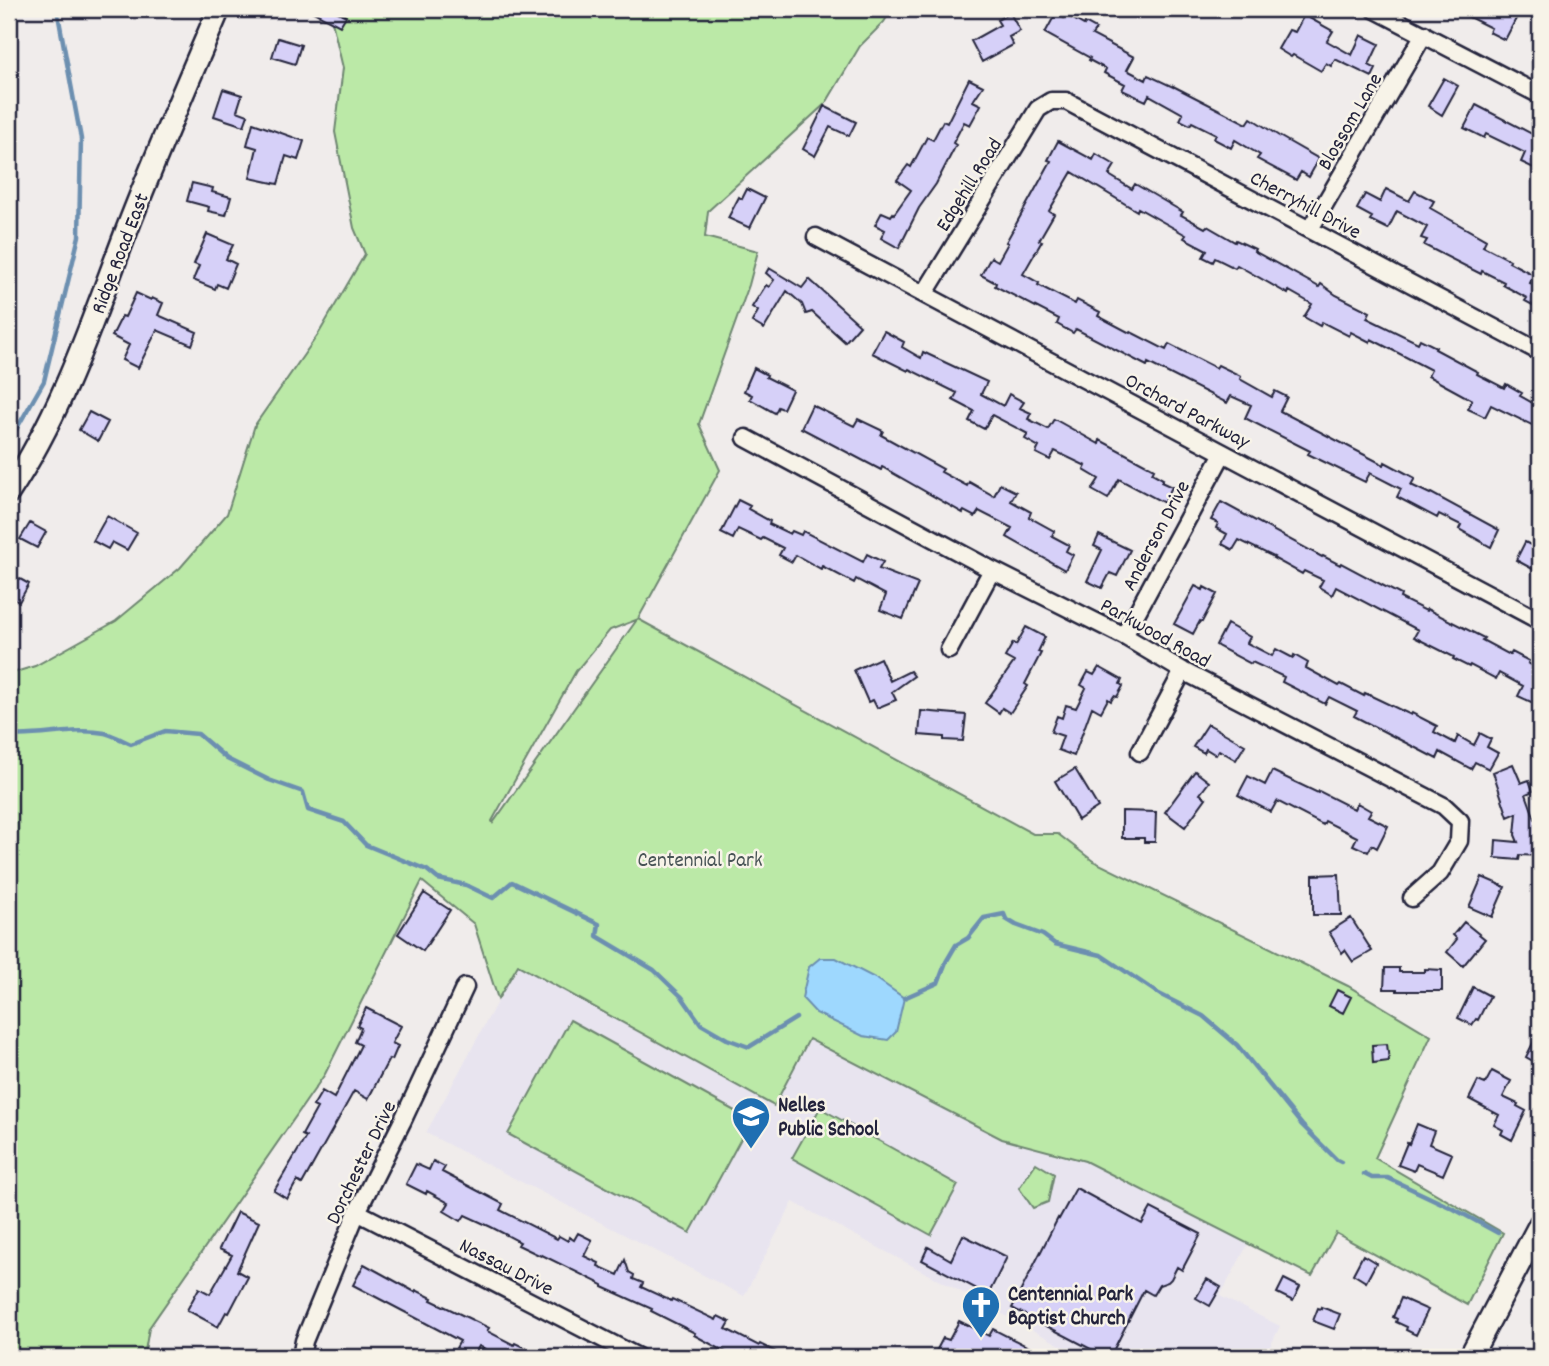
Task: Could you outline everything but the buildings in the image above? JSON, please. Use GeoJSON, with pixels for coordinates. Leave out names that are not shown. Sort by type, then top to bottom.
{"type":"FeatureCollection","features":[{"type":"Feature","properties":{"kind":"main road","name":"Ridge Road East"},"geometry":{"type":"LineString","coordinates":[[9,492],[61,401],[144,188],[219,9]]}},
{"type":"Feature","properties":{"kind":"main road"},"geometry":{"type":"LineString","coordinates":[[1470,1357],[1540,1224]]}},
{"type":"Feature","properties":{"kind":"street"},"geometry":{"type":"LineString","coordinates":[[1374,9],[1540,95]]}},
{"type":"Feature","properties":{"kind":"street","name":"Blossom Lane"},"geometry":{"type":"LineString","coordinates":[[1310,229],[1424,34]]}},
{"type":"Feature","properties":{"kind":"street","name":"Cherryhill Drive"},"geometry":{"type":"LineString","coordinates":[[1051,101],[1066,101],[1540,352]]}},
{"type":"Feature","properties":{"kind":"street","name":"Edgehill Road"},"geometry":{"type":"LineString","coordinates":[[925,293],[1038,109],[1051,101]]}},
{"type":"Feature","properties":{"kind":"street","name":"Orchard Parkway"},"geometry":{"type":"LineString","coordinates":[[816,237],[1540,621]]}},
{"type":"Feature","properties":{"kind":"street","name":"Parkwood Road"},"geometry":{"type":"LineString","coordinates":[[746,438],[992,570],[1124,636],[1183,671],[1444,806],[1460,821],[1459,841],[1440,873],[1412,898]]}},
{"type":"Feature","properties":{"kind":"street","name":"Anderson Drive"},"geometry":{"type":"LineString","coordinates":[[1124,636],[1223,453]]}},
{"type":"Feature","properties":{"kind":"street"},"geometry":{"type":"LineString","coordinates":[[949,650],[992,570]]}},
{"type":"Feature","properties":{"kind":"street"},"geometry":{"type":"LineString","coordinates":[[1140,752],[1183,671]]}},
{"type":"Feature","properties":{"kind":"street","name":"Dorchester Drive"},"geometry":{"type":"LineString","coordinates":[[301,1357],[304,1340],[357,1212],[465,987]]}},
{"type":"Feature","properties":{"kind":"street","name":"Nassau Drive"},"geometry":{"type":"LineString","coordinates":[[357,1212],[638,1357]]}},
{"type":"Feature","properties":{"kind":"shaded area","name":"Nelles Public School"},"geometry":{"type":"Polygon","coordinates":[[[517,965],[774,1105],[809,1039],[1002,1139],[1085,1161],[1248,1244],[1220,1296],[1280,1326],[1265,1357],[1083,1357],[793,1202],[744,1296],[426,1133],[517,965]]]}},
{"type":"Feature","properties":{"kind":"green space","name":"Centennial Park"},"geometry":{"type":"Polygon","coordinates":[[[329,9],[892,9],[884,22],[860,46],[826,103],[708,211],[705,237],[758,251],[749,285],[699,424],[720,470],[638,619],[1033,834],[1058,834],[1093,861],[1348,986],[1431,1036],[1375,1158],[1503,1233],[1467,1305],[1336,1233],[1312,1276],[1085,1161],[1002,1139],[809,1039],[774,1106],[518,965],[498,999],[474,924],[422,881],[325,1074],[149,1328],[144,1357],[9,1357],[9,674],[35,666],[116,621],[180,568],[227,514],[255,425],[319,333],[365,254],[354,228],[335,132],[343,68],[329,9]],[[636,621],[610,630],[576,671],[493,823],[636,621]]]}},
{"type":"Feature","properties":{"kind":"green space"},"geometry":{"type":"Polygon","coordinates":[[[570,1020],[751,1120],[690,1233],[508,1134],[570,1020]]]}},
{"type":"Feature","properties":{"kind":"green space"},"geometry":{"type":"Polygon","coordinates":[[[820,1108],[958,1185],[931,1235],[792,1158],[820,1108]]]}},
{"type":"Feature","properties":{"kind":"green space"},"geometry":{"type":"Polygon","coordinates":[[[1036,1163],[1054,1174],[1048,1202],[1033,1208],[1019,1188],[1036,1163]]]}},
{"type":"Feature","properties":{"kind":"water"},"geometry":{"type":"Polygon","coordinates":[[[820,958],[836,958],[877,979],[904,998],[896,1032],[888,1040],[863,1036],[816,1013],[802,998],[809,967],[820,958]]]}},
{"type":"Feature","properties":{"kind":"waterway"},"geometry":{"type":"LineString","coordinates":[[9,442],[44,381],[79,236],[81,139],[57,9]]}},
{"type":"Feature","properties":{"kind":"waterway"},"geometry":{"type":"LineString","coordinates":[[9,735],[93,731],[131,744],[165,731],[198,734],[227,759],[269,780],[303,792],[308,810],[344,822],[366,845],[427,870],[438,879],[466,885],[493,898],[512,882],[599,924],[597,936],[654,970],[682,997],[701,1024],[727,1039],[749,1047],[796,1018]]}},
{"type":"Feature","properties":{"kind":"waterway"},"geometry":{"type":"LineString","coordinates":[[904,998],[938,983],[956,945],[968,938],[984,918],[1004,914],[1006,919],[1016,925],[1043,935],[1055,944],[1101,955],[1159,994],[1203,1016],[1237,1045],[1302,1125],[1341,1162]]}},
{"type":"Feature","properties":{"kind":"waterway"},"geometry":{"type":"LineString","coordinates":[[1364,1174],[1372,1178],[1388,1178],[1498,1233]]}},
{"type":"Feature","properties":{"kind":"place","name":"Nelles Public School"},"geometry":{"type":"Point","coordinates":[751,1150]}},
{"type":"Feature","properties":{"kind":"place","name":"Centennial Park Baptist Church"},"geometry":{"type":"Point","coordinates":[981,1339]}}]}
